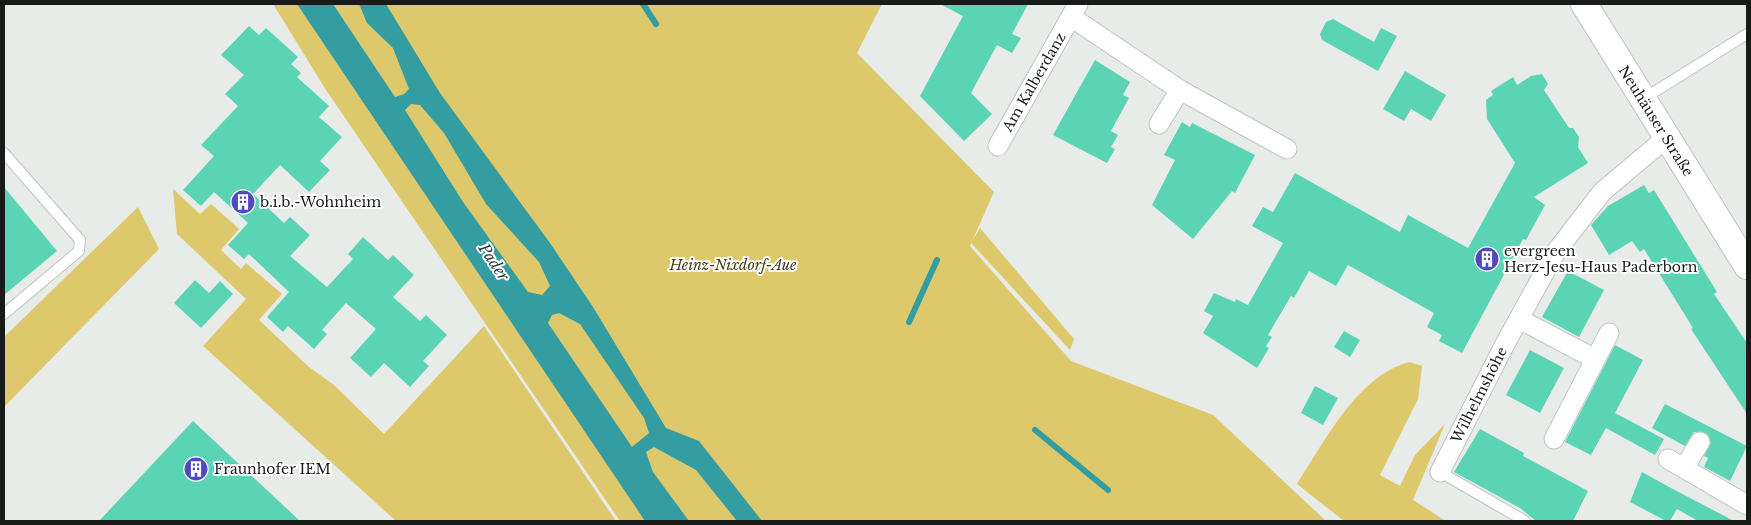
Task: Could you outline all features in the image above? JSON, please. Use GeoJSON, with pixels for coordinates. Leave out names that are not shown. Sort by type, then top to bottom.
{"type":"FeatureCollection","features":[{"type":"Feature","properties":{"kind":"main road","name":"Neuhäuser Straße"},"geometry":{"type":"LineString","coordinates":[[1584,4],[1747,266]]}},
{"type":"Feature","properties":{"kind":"street","name":"Am Kalberdanz"},"geometry":{"type":"LineString","coordinates":[[998,146],[1074,11],[1180,90],[1287,149]]}},
{"type":"Feature","properties":{"kind":"street"},"geometry":{"type":"LineString","coordinates":[[1159,124],[1180,90]]}},
{"type":"Feature","properties":{"kind":"street","name":"Wilhelmshöhe"},"geometry":{"type":"LineString","coordinates":[[1440,472],[1555,253],[1602,192],[1666,138]]}},
{"type":"Feature","properties":{"kind":"street"},"geometry":{"type":"LineString","coordinates":[[1519,319],[1595,359]]}},
{"type":"Feature","properties":{"kind":"street"},"geometry":{"type":"LineString","coordinates":[[1554,439],[1609,333]]}},
{"type":"Feature","properties":{"kind":"street"},"geometry":{"type":"LineString","coordinates":[[1700,442],[1676,464],[1747,506]]}},
{"type":"Feature","properties":{"kind":"lane"},"geometry":{"type":"LineString","coordinates":[[1642,99],[1747,34]]}},
{"type":"Feature","properties":{"kind":"lane"},"geometry":{"type":"LineString","coordinates":[[4,153],[80,240],[80,251],[4,314]]}},
{"type":"Feature","properties":{"kind":"lane"},"geometry":{"type":"LineString","coordinates":[[1440,472],[1525,521]]}},
{"type":"Feature","properties":{"kind":"green space","name":"Heinz-Nixdorf-Aue"},"geometry":{"type":"Polygon","coordinates":[[[273,4],[882,4],[857,53],[994,192],[970,246],[1071,361],[1213,415],[1326,521],[620,521],[326,90],[273,4]]]}},
{"type":"Feature","properties":{"kind":"green space"},"geometry":{"type":"Polygon","coordinates":[[[173,189],[200,214],[211,204],[239,229],[221,250],[241,269],[246,263],[282,294],[259,320],[309,367],[334,385],[384,434],[484,326],[616,521],[396,521],[203,346],[246,299],[177,234],[173,189]]]}},
{"type":"Feature","properties":{"kind":"green space"},"geometry":{"type":"Polygon","coordinates":[[[138,207],[159,249],[4,407],[4,337],[138,207]]]}},
{"type":"Feature","properties":{"kind":"green space"},"geometry":{"type":"Polygon","coordinates":[[[980,228],[1074,339],[1070,350],[971,243],[980,228]]]}},
{"type":"Feature","properties":{"kind":"green space"},"geometry":{"type":"Polygon","coordinates":[[[1410,362],[1422,366],[1418,399],[1380,475],[1400,486],[1415,455],[1445,424],[1413,500],[1446,521],[1344,521],[1297,484],[1331,430],[1359,395],[1375,380],[1392,369],[1410,362]]]}},
{"type":"Feature","properties":{"kind":"water","name":"Pader"},"geometry":{"type":"Polygon","coordinates":[[[297,4],[333,4],[395,97],[404,94],[409,89],[393,48],[367,23],[359,4],[386,4],[440,93],[550,243],[593,307],[666,428],[699,441],[762,521],[737,521],[696,470],[654,447],[646,452],[653,472],[689,521],[645,521],[297,4]],[[411,104],[405,110],[463,202],[528,292],[542,295],[550,286],[539,262],[486,204],[444,133],[420,105],[411,104]],[[559,313],[552,315],[548,323],[632,447],[649,433],[644,418],[580,324],[559,313]]]}},
{"type":"Feature","properties":{"kind":"building"},"geometry":{"type":"Polygon","coordinates":[[[940,4],[1028,4],[1012,34],[1021,38],[1012,53],[997,45],[971,93],[992,114],[964,141],[920,96],[963,16],[940,4]]]}},
{"type":"Feature","properties":{"kind":"building"},"geometry":{"type":"Polygon","coordinates":[[[1333,19],[1374,42],[1381,28],[1397,36],[1378,71],[1322,40],[1320,34],[1326,22],[1333,19]]]}},
{"type":"Feature","properties":{"kind":"building","name":"b.i.b.-Wohnheim"},"geometry":{"type":"Polygon","coordinates":[[[249,26],[259,35],[266,28],[298,57],[291,64],[301,73],[297,77],[329,106],[319,117],[342,137],[320,161],[330,170],[309,192],[280,165],[253,194],[284,223],[290,217],[310,235],[290,256],[327,287],[353,259],[348,254],[363,237],[388,260],[393,255],[414,275],[393,297],[420,321],[426,315],[447,335],[423,361],[429,366],[410,387],[384,363],[371,377],[350,358],[376,329],[346,303],[322,330],[327,334],[314,349],[288,326],[283,332],[267,317],[289,292],[249,254],[244,259],[228,245],[248,223],[214,192],[201,206],[183,190],[214,156],[201,145],[238,106],[225,94],[244,75],[221,55],[249,26]]]}},
{"type":"Feature","properties":{"kind":"building"},"geometry":{"type":"Polygon","coordinates":[[[1095,60],[1130,82],[1123,95],[1129,98],[1111,131],[1118,135],[1111,147],[1115,149],[1107,163],[1053,135],[1095,60]]]}},
{"type":"Feature","properties":{"kind":"building"},"geometry":{"type":"Polygon","coordinates":[[[1405,71],[1446,95],[1431,121],[1411,109],[1404,121],[1383,109],[1405,71]]]}},
{"type":"Feature","properties":{"kind":"building"},"geometry":{"type":"Polygon","coordinates":[[[1542,74],[1548,84],[1544,90],[1569,128],[1573,128],[1579,137],[1578,147],[1588,163],[1534,197],[1545,205],[1526,240],[1523,239],[1462,353],[1439,341],[1442,335],[1427,327],[1434,313],[1348,265],[1336,286],[1309,271],[1294,298],[1291,296],[1268,335],[1272,337],[1266,346],[1269,348],[1257,368],[1203,333],[1213,316],[1204,311],[1214,293],[1235,302],[1236,299],[1248,305],[1283,243],[1252,226],[1263,207],[1273,212],[1295,173],[1400,232],[1408,215],[1468,248],[1515,163],[1487,119],[1486,100],[1493,95],[1491,91],[1513,77],[1517,85],[1531,76],[1542,74]]]}},
{"type":"Feature","properties":{"kind":"building"},"geometry":{"type":"Polygon","coordinates":[[[1182,122],[1190,127],[1192,123],[1255,155],[1235,193],[1232,191],[1193,239],[1152,205],[1175,160],[1164,155],[1182,122]]]}},
{"type":"Feature","properties":{"kind":"building"},"geometry":{"type":"Polygon","coordinates":[[[1644,185],[1649,193],[1654,190],[1717,292],[1714,294],[1747,343],[1747,414],[1691,329],[1693,328],[1644,249],[1640,252],[1632,241],[1609,255],[1591,225],[1608,206],[1644,185]]]}},
{"type":"Feature","properties":{"kind":"building"},"geometry":{"type":"Polygon","coordinates":[[[4,187],[57,251],[4,295],[4,187]]]}},
{"type":"Feature","properties":{"kind":"building"},"geometry":{"type":"Polygon","coordinates":[[[1568,271],[1604,290],[1579,337],[1542,317],[1568,271]]]}},
{"type":"Feature","properties":{"kind":"building"},"geometry":{"type":"Polygon","coordinates":[[[195,280],[209,293],[220,281],[233,294],[201,328],[174,303],[195,280]]]}},
{"type":"Feature","properties":{"kind":"building"},"geometry":{"type":"Polygon","coordinates":[[[1344,331],[1360,340],[1350,357],[1334,347],[1344,331]]]}},
{"type":"Feature","properties":{"kind":"building"},"geometry":{"type":"Polygon","coordinates":[[[1615,345],[1643,360],[1615,413],[1664,439],[1655,455],[1606,428],[1591,455],[1565,442],[1615,345]]]}},
{"type":"Feature","properties":{"kind":"building"},"geometry":{"type":"Polygon","coordinates":[[[1530,350],[1564,368],[1540,413],[1506,395],[1530,350]]]}},
{"type":"Feature","properties":{"kind":"building"},"geometry":{"type":"Polygon","coordinates":[[[1315,386],[1338,398],[1323,425],[1301,413],[1315,386]]]}},
{"type":"Feature","properties":{"kind":"building"},"geometry":{"type":"Polygon","coordinates":[[[1665,404],[1747,446],[1730,481],[1704,467],[1708,458],[1704,456],[1711,443],[1706,433],[1694,432],[1685,446],[1652,428],[1665,404]]]}},
{"type":"Feature","properties":{"kind":"building","name":"Fraunhofer IEM"},"geometry":{"type":"Polygon","coordinates":[[[193,421],[300,521],[99,521],[193,421]]]}},
{"type":"Feature","properties":{"kind":"building"},"geometry":{"type":"Polygon","coordinates":[[[1480,429],[1524,453],[1523,456],[1588,491],[1573,521],[1536,521],[1520,508],[1454,472],[1480,429]]]}},
{"type":"Feature","properties":{"kind":"building"},"geometry":{"type":"Polygon","coordinates":[[[1642,472],[1734,521],[1698,521],[1677,509],[1670,521],[1666,521],[1630,502],[1642,472]]]}},
{"type":"Feature","properties":{"kind":"waterway"},"geometry":{"type":"LineString","coordinates":[[643,4],[656,24]]}},
{"type":"Feature","properties":{"kind":"waterway"},"geometry":{"type":"LineString","coordinates":[[909,322],[937,260]]}},
{"type":"Feature","properties":{"kind":"waterway"},"geometry":{"type":"LineString","coordinates":[[1035,430],[1108,490]]}},
{"type":"Feature","properties":{"kind":"place","name":"b.i.b.-Wohnheim"},"geometry":{"type":"Point","coordinates":[243,202]}},
{"type":"Feature","properties":{"kind":"place","name":"evergreen Herz-Jesu-Haus Paderborn"},"geometry":{"type":"Point","coordinates":[1487,259]}},
{"type":"Feature","properties":{"kind":"place","name":"Fraunhofer IEM"},"geometry":{"type":"Point","coordinates":[196,469]}}]}
